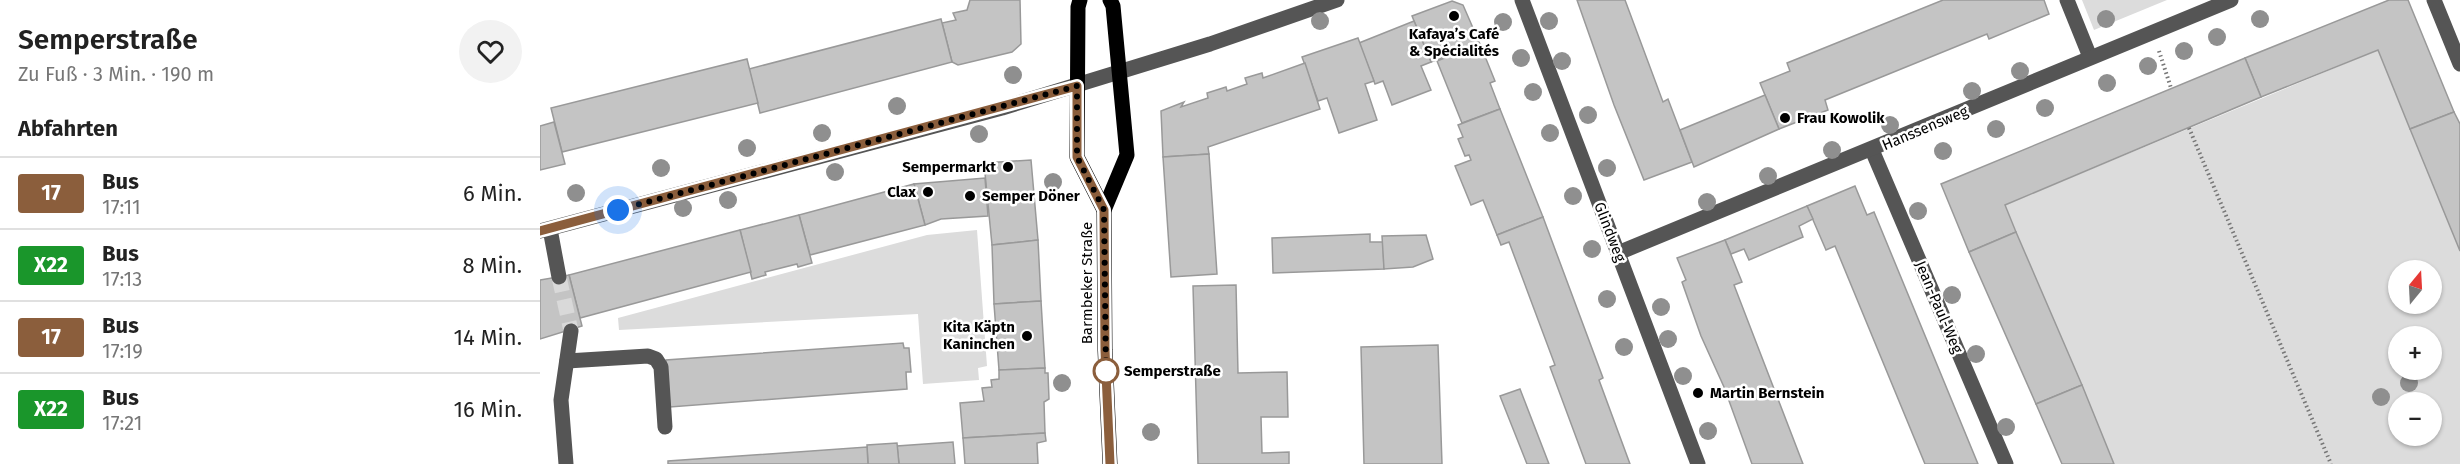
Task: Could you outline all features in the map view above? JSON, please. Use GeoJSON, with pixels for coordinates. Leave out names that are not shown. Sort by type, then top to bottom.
{"type":"FeatureCollection","features":[{"type":"Feature","properties":{"kind":"main road","name":"Barmbeker Straße"},"geometry":{"type":"LineString","coordinates":[[1080,0],[1078,7],[1077,157],[1104,210]]}},
{"type":"Feature","properties":{"kind":"main road","name":"Barmbeker Straße"},"geometry":{"type":"LineString","coordinates":[[1110,0],[1113,6],[1127,155],[1104,210],[1105,350],[1110,464]]}},
{"type":"Feature","properties":{"kind":"street"},"geometry":{"type":"LineString","coordinates":[[559,277],[545,230],[1077,86],[1337,0]]}},
{"type":"Feature","properties":{"kind":"street","name":"Glindweg"},"geometry":{"type":"LineString","coordinates":[[1522,0],[1698,464]]}},
{"type":"Feature","properties":{"kind":"street"},"geometry":{"type":"LineString","coordinates":[[2067,0],[2090,57]]}},
{"type":"Feature","properties":{"kind":"street","name":"Hanssensweg"},"geometry":{"type":"LineString","coordinates":[[1618,253],[1872,150],[2152,31],[2208,4],[2231,0]]}},
{"type":"Feature","properties":{"kind":"street"},"geometry":{"type":"LineString","coordinates":[[2434,0],[2460,64]]}},
{"type":"Feature","properties":{"kind":"street","name":"Jean-Paul-Weg"},"geometry":{"type":"LineString","coordinates":[[1872,150],[2006,464]]}},
{"type":"Feature","properties":{"kind":"street"},"geometry":{"type":"LineString","coordinates":[[566,464],[561,400],[571,330]]}},
{"type":"Feature","properties":{"kind":"street"},"geometry":{"type":"LineString","coordinates":[[567,361],[648,356],[656,359],[661,367],[665,427]]}},
{"type":"Feature","properties":{"kind":"path"},"geometry":{"type":"LineString","coordinates":[[2152,31],[2170,88]]}},
{"type":"Feature","properties":{"kind":"path"},"geometry":{"type":"LineString","coordinates":[[2188,128],[2331,464]]}},
{"type":"Feature","properties":{"kind":"shaded area"},"geometry":{"type":"Polygon","coordinates":[[[2082,0],[2167,0],[2094,30],[2082,0]]]}},
{"type":"Feature","properties":{"kind":"shaded area"},"geometry":{"type":"Polygon","coordinates":[[[2378,50],[2460,251],[2460,464],[2114,464],[2005,205],[2378,50]]]}},
{"type":"Feature","properties":{"kind":"shaded area"},"geometry":{"type":"Polygon","coordinates":[[[977,230],[987,366],[978,368],[979,380],[923,384],[918,314],[619,330],[618,318],[927,235],[977,230]]]}},
{"type":"Feature","properties":{"kind":"building"},"geometry":{"type":"Polygon","coordinates":[[[970,0],[1020,0],[1021,44],[1012,52],[958,65],[952,62],[942,23],[956,20],[953,13],[967,10],[970,0]]]}},
{"type":"Feature","properties":{"kind":"building"},"geometry":{"type":"Polygon","coordinates":[[[1577,0],[1625,0],[1663,102],[1668,99],[1692,162],[1644,180],[1614,105],[1577,0]]]}},
{"type":"Feature","properties":{"kind":"building"},"geometry":{"type":"Polygon","coordinates":[[[1943,0],[2044,0],[2049,14],[1989,39],[1987,34],[1825,100],[1828,110],[1779,129],[1760,83],[1790,71],[1787,63],[1943,0]]]}},
{"type":"Feature","properties":{"kind":"building"},"geometry":{"type":"Polygon","coordinates":[[[2389,0],[2408,0],[2454,112],[2410,129],[2378,50],[2261,97],[2245,58],[2389,0]]]}},
{"type":"Feature","properties":{"kind":"building"},"geometry":{"type":"Polygon","coordinates":[[[1452,1],[1463,5],[1480,44],[1431,62],[1412,16],[1452,1]]]}},
{"type":"Feature","properties":{"kind":"building"},"geometry":{"type":"Polygon","coordinates":[[[941,19],[952,62],[760,113],[749,69],[941,19]]]}},
{"type":"Feature","properties":{"kind":"building"},"geometry":{"type":"Polygon","coordinates":[[[1414,21],[1431,62],[1421,66],[1431,90],[1392,105],[1383,81],[1375,84],[1359,43],[1414,21]]]}},
{"type":"Feature","properties":{"kind":"building"},"geometry":{"type":"Polygon","coordinates":[[[1358,38],[1374,81],[1365,84],[1377,120],[1339,133],[1327,98],[1318,101],[1302,57],[1358,38]]]}},
{"type":"Feature","properties":{"kind":"building"},"geometry":{"type":"Polygon","coordinates":[[[1480,44],[1495,81],[1490,83],[1500,109],[1462,123],[1437,61],[1480,44]]]}},
{"type":"Feature","properties":{"kind":"building"},"geometry":{"type":"Polygon","coordinates":[[[2245,58],[2261,97],[2005,205],[2016,232],[1969,252],[1941,184],[2245,58]]]}},
{"type":"Feature","properties":{"kind":"building"},"geometry":{"type":"Polygon","coordinates":[[[747,59],[758,103],[562,152],[551,108],[747,59]]]}},
{"type":"Feature","properties":{"kind":"building"},"geometry":{"type":"Polygon","coordinates":[[[1305,63],[1320,109],[1208,147],[1209,154],[1163,157],[1161,111],[1184,102],[1181,107],[1208,98],[1207,93],[1226,87],[1227,91],[1247,84],[1245,78],[1262,73],[1263,78],[1305,63]]]}},
{"type":"Feature","properties":{"kind":"building"},"geometry":{"type":"Polygon","coordinates":[[[1765,95],[1779,129],[1694,167],[1680,130],[1765,95]]]}},
{"type":"Feature","properties":{"kind":"building"},"geometry":{"type":"Polygon","coordinates":[[[1500,109],[1543,217],[1497,235],[1483,200],[1471,205],[1455,166],[1471,160],[1469,155],[1465,156],[1458,139],[1463,137],[1458,125],[1500,109]]]}},
{"type":"Feature","properties":{"kind":"building"},"geometry":{"type":"Polygon","coordinates":[[[2454,112],[2460,124],[2460,251],[2410,129],[2454,112]]]}},
{"type":"Feature","properties":{"kind":"building"},"geometry":{"type":"Polygon","coordinates":[[[554,122],[565,164],[540,170],[540,126],[554,122]]]}},
{"type":"Feature","properties":{"kind":"building"},"geometry":{"type":"Polygon","coordinates":[[[1209,154],[1217,274],[1171,277],[1163,157],[1209,154]]]}},
{"type":"Feature","properties":{"kind":"building"},"geometry":{"type":"Polygon","coordinates":[[[1031,160],[1038,240],[992,245],[984,163],[1031,160]]]}},
{"type":"Feature","properties":{"kind":"building"},"geometry":{"type":"Polygon","coordinates":[[[985,178],[988,216],[941,219],[925,225],[914,184],[985,178]]]}},
{"type":"Feature","properties":{"kind":"building"},"geometry":{"type":"Polygon","coordinates":[[[914,184],[925,225],[810,255],[799,215],[914,184]]]}},
{"type":"Feature","properties":{"kind":"building"},"geometry":{"type":"Polygon","coordinates":[[[1855,186],[1867,215],[1874,212],[1978,464],[1925,464],[1835,246],[1826,250],[1807,206],[1855,186]]]}},
{"type":"Feature","properties":{"kind":"building"},"geometry":{"type":"Polygon","coordinates":[[[1807,206],[1813,219],[1799,226],[1803,237],[1749,260],[1744,249],[1731,254],[1725,240],[1807,206]]]}},
{"type":"Feature","properties":{"kind":"building"},"geometry":{"type":"Polygon","coordinates":[[[799,215],[812,263],[798,267],[797,264],[765,272],[766,275],[752,279],[740,230],[799,215]]]}},
{"type":"Feature","properties":{"kind":"building"},"geometry":{"type":"Polygon","coordinates":[[[1543,217],[1603,378],[1599,380],[1630,464],[1586,464],[1550,367],[1555,365],[1509,242],[1501,245],[1497,235],[1543,217]]]}},
{"type":"Feature","properties":{"kind":"building"},"geometry":{"type":"Polygon","coordinates":[[[740,230],[751,272],[580,318],[569,275],[740,230]]]}},
{"type":"Feature","properties":{"kind":"building"},"geometry":{"type":"Polygon","coordinates":[[[2016,232],[2082,385],[2036,404],[1969,252],[2016,232]]]}},
{"type":"Feature","properties":{"kind":"building"},"geometry":{"type":"Polygon","coordinates":[[[1370,234],[1370,242],[1383,242],[1384,269],[1273,273],[1272,238],[1370,234]]]}},
{"type":"Feature","properties":{"kind":"building"},"geometry":{"type":"Polygon","coordinates":[[[1426,235],[1433,259],[1413,267],[1384,269],[1382,236],[1426,235]]]}},
{"type":"Feature","properties":{"kind":"building"},"geometry":{"type":"Polygon","coordinates":[[[1038,240],[1041,301],[994,304],[992,245],[1038,240]]]}},
{"type":"Feature","properties":{"kind":"building"},"geometry":{"type":"Polygon","coordinates":[[[1725,240],[1742,282],[1734,285],[1803,464],[1752,464],[1682,282],[1686,280],[1677,258],[1725,240]]]}},
{"type":"Feature","properties":{"kind":"building"},"geometry":{"type":"Polygon","coordinates":[[[569,275],[582,326],[540,339],[540,280],[569,275]]]}},
{"type":"Feature","properties":{"kind":"building"},"geometry":{"type":"Polygon","coordinates":[[[1236,285],[1238,373],[1287,372],[1288,417],[1261,417],[1262,453],[1289,452],[1289,464],[1198,464],[1193,286],[1236,285]]]}},
{"type":"Feature","properties":{"kind":"building"},"geometry":{"type":"Polygon","coordinates":[[[1041,301],[1045,368],[999,370],[994,304],[1041,301]]]}},
{"type":"Feature","properties":{"kind":"building"},"geometry":{"type":"Polygon","coordinates":[[[903,343],[904,348],[909,348],[911,372],[906,372],[907,389],[670,407],[666,360],[903,343]]]}},
{"type":"Feature","properties":{"kind":"building"},"geometry":{"type":"Polygon","coordinates":[[[1438,345],[1442,464],[1364,464],[1361,347],[1438,345]]]}},
{"type":"Feature","properties":{"kind":"building"},"geometry":{"type":"Polygon","coordinates":[[[1045,368],[1045,373],[1048,373],[1049,399],[1044,402],[1045,433],[963,438],[960,403],[984,401],[982,388],[992,387],[991,380],[999,379],[999,370],[1045,368]]]}},
{"type":"Feature","properties":{"kind":"building"},"geometry":{"type":"Polygon","coordinates":[[[2082,385],[2114,464],[2062,464],[2036,404],[2082,385]]]}},
{"type":"Feature","properties":{"kind":"building"},"geometry":{"type":"Polygon","coordinates":[[[1520,389],[1549,464],[1527,464],[1500,396],[1520,389]]]}},
{"type":"Feature","properties":{"kind":"building"},"geometry":{"type":"Polygon","coordinates":[[[1045,433],[1046,441],[1037,443],[1038,464],[965,464],[963,438],[1045,433]]]}},
{"type":"Feature","properties":{"kind":"building"},"geometry":{"type":"Polygon","coordinates":[[[953,442],[955,464],[899,464],[897,446],[953,442]]]}},
{"type":"Feature","properties":{"kind":"building"},"geometry":{"type":"Polygon","coordinates":[[[897,443],[899,464],[868,464],[867,445],[897,443]]]}},
{"type":"Feature","properties":{"kind":"building"},"geometry":{"type":"Polygon","coordinates":[[[867,447],[868,464],[668,464],[668,461],[867,447]]]}},
{"type":"Feature","properties":{"kind":"tunnel"},"geometry":{"type":"LineString","coordinates":[[559,277],[571,331]]}},
{"type":"Feature","properties":{"kind":"bus line","name":"17"},"geometry":{"type":"LineString","coordinates":[[540,231],[1077,86],[1077,157],[1104,210],[1106,231],[1105,350],[1110,464]]}},
{"type":"Feature","properties":{"kind":"place","name":"Kafaya’s Café & Spécialités"},"geometry":{"type":"Point","coordinates":[1454,16]}},
{"type":"Feature","properties":{"kind":"place","name":"Frau Kowolik"},"geometry":{"type":"Point","coordinates":[1785,118]}},
{"type":"Feature","properties":{"kind":"place","name":"Sempermarkt"},"geometry":{"type":"Point","coordinates":[1008,167]}},
{"type":"Feature","properties":{"kind":"place","name":"Clax"},"geometry":{"type":"Point","coordinates":[928,192]}},
{"type":"Feature","properties":{"kind":"place","name":"Semper Döner"},"geometry":{"type":"Point","coordinates":[970,196]}},
{"type":"Feature","properties":{"kind":"place","name":"Kita Käptn Kaninchen"},"geometry":{"type":"Point","coordinates":[1027,336]}},
{"type":"Feature","properties":{"kind":"place","name":"Semperstraße"},"geometry":{"type":"Point","coordinates":[1106,371]}},
{"type":"Feature","properties":{"kind":"place","name":"Martin Bernstein"},"geometry":{"type":"Point","coordinates":[1698,393]}},
{"type":"Feature","properties":{"kind":"route"},"geometry":{"type":"LineString","coordinates":[[618,210],[1077,86],[1077,157],[1104,210],[1106,373],[1106,371]]}}]}
